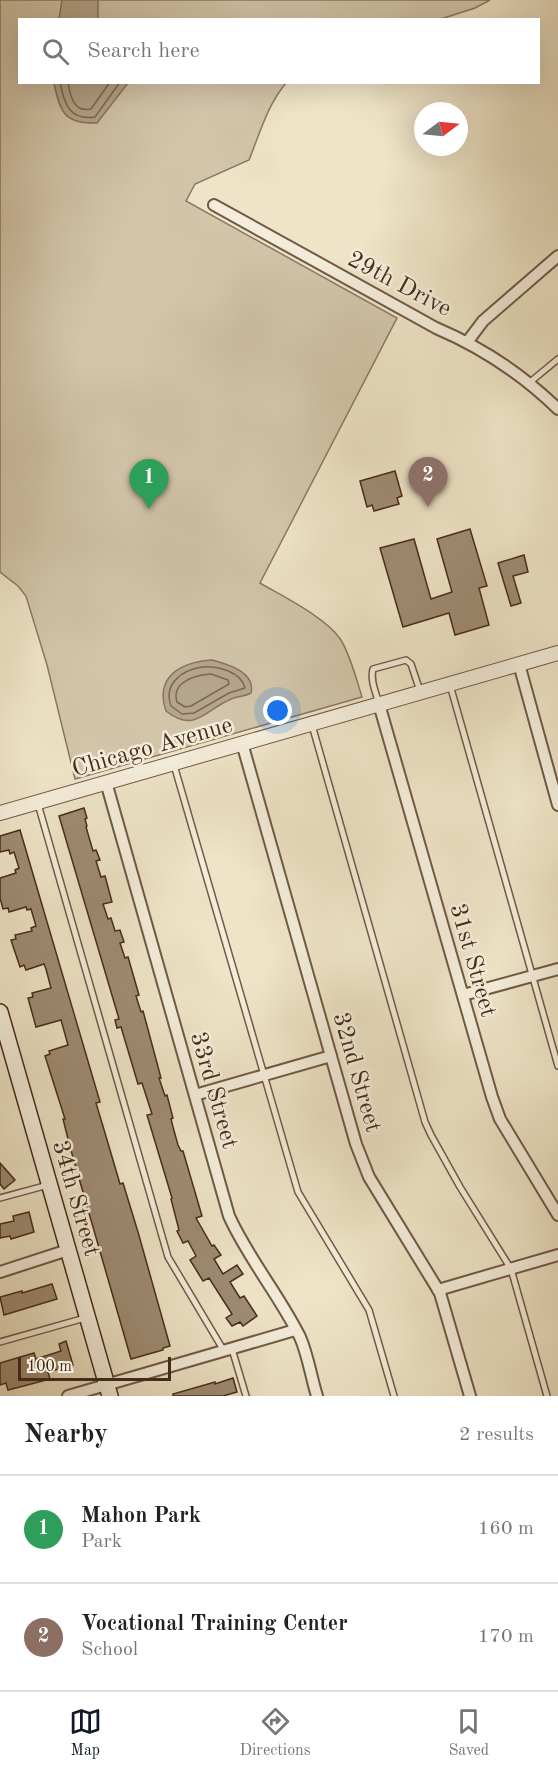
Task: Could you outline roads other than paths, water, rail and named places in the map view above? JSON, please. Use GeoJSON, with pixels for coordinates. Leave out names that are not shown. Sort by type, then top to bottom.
{"type":"FeatureCollection","features":[{"type":"Feature","properties":{"kind":"main road","name":"34th Street"},"geometry":{"type":"LineString","coordinates":[[0,1012],[109,1391]]}},
{"type":"Feature","properties":{"kind":"street","name":"29th Drive"},"geometry":{"type":"LineString","coordinates":[[214,205],[436,327],[468,341],[530,383],[558,409]]}},
{"type":"Feature","properties":{"kind":"street"},"geometry":{"type":"LineString","coordinates":[[468,341],[483,321],[558,256]]}},
{"type":"Feature","properties":{"kind":"street","name":"Chicago Avenue"},"geometry":{"type":"LineString","coordinates":[[1,810],[38,802],[558,653]]}},
{"type":"Feature","properties":{"kind":"street"},"geometry":{"type":"LineString","coordinates":[[519,664],[558,805]]}},
{"type":"Feature","properties":{"kind":"street","name":"31st Street"},"geometry":{"type":"LineString","coordinates":[[379,704],[500,1119],[558,1215]]}},
{"type":"Feature","properties":{"kind":"street","name":"32nd Street"},"geometry":{"type":"LineString","coordinates":[[242,743],[356,1144],[369,1177],[438,1290],[470,1396]]}},
{"type":"Feature","properties":{"kind":"street","name":"33rd Street"},"geometry":{"type":"LineString","coordinates":[[106,782],[229,1216],[240,1239],[301,1340],[317,1396]]}},
{"type":"Feature","properties":{"kind":"street"},"geometry":{"type":"LineString","coordinates":[[462,995],[558,969]]}},
{"type":"Feature","properties":{"kind":"street"},"geometry":{"type":"LineString","coordinates":[[195,1095],[331,1056]]}},
{"type":"Feature","properties":{"kind":"street"},"geometry":{"type":"LineString","coordinates":[[0,1272],[68,1250]]}},
{"type":"Feature","properties":{"kind":"street"},"geometry":{"type":"LineString","coordinates":[[438,1290],[558,1256]]}},
{"type":"Feature","properties":{"kind":"street"},"geometry":{"type":"LineString","coordinates":[[68,1396],[109,1391],[228,1350],[296,1330]]}},
{"type":"Feature","properties":{"kind":"lane"},"geometry":{"type":"LineString","coordinates":[[530,383],[558,359]]}},
{"type":"Feature","properties":{"kind":"lane"},"geometry":{"type":"LineString","coordinates":[[379,704],[373,680],[373,669],[400,661],[406,660],[411,664],[420,692]]}},
{"type":"Feature","properties":{"kind":"lane"},"geometry":{"type":"LineString","coordinates":[[450,683],[558,1066]]}},
{"type":"Feature","properties":{"kind":"lane"},"geometry":{"type":"LineString","coordinates":[[312,723],[425,1122],[460,1187],[511,1269],[546,1396]]}},
{"type":"Feature","properties":{"kind":"lane"},"geometry":{"type":"LineString","coordinates":[[174,763],[298,1192],[369,1310],[394,1396]]}},
{"type":"Feature","properties":{"kind":"lane"},"geometry":{"type":"LineString","coordinates":[[38,802],[168,1257],[228,1350],[246,1396]]}},
{"type":"Feature","properties":{"kind":"lane"},"geometry":{"type":"LineString","coordinates":[[0,1198],[50,1185]]}},
{"type":"Feature","properties":{"kind":"lane"},"geometry":{"type":"LineString","coordinates":[[0,1342],[87,1317]]}},
{"type":"Feature","properties":{"kind":"water"},"geometry":{"type":"Polygon","coordinates":[[[62,0],[98,0],[98,18],[59,18],[62,0]]]}},
{"type":"Feature","properties":{"kind":"water"},"geometry":{"type":"Polygon","coordinates":[[[54,84],[127,84],[97,123],[71,119],[59,102],[54,84]]]}},
{"type":"Feature","properties":{"kind":"water"},"geometry":{"type":"Polygon","coordinates":[[[212,660],[245,674],[251,686],[251,693],[232,699],[191,720],[184,720],[166,711],[163,699],[164,689],[173,673],[190,664],[212,660]]]}},
{"type":"Feature","properties":{"kind":"place","name":"Vocational Training Center"},"geometry":{"type":"Point","coordinates":[428,507]}},
{"type":"Feature","properties":{"kind":"place","name":"Mahon Park"},"geometry":{"type":"Point","coordinates":[149,509]}}]}
